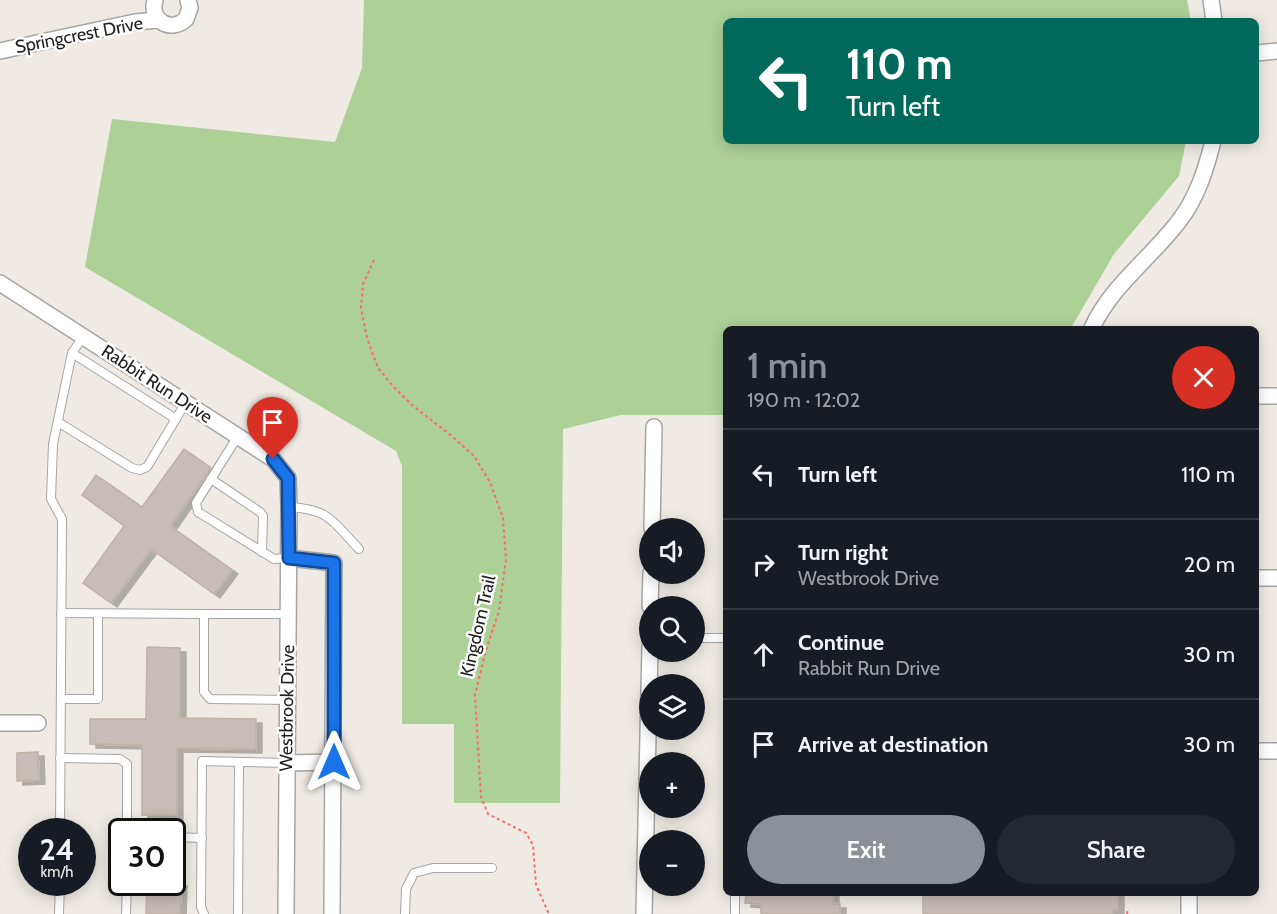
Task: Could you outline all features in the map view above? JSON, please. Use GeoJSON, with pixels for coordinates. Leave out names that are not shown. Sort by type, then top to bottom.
{"type":"FeatureCollection","features":[{"type":"Feature","properties":{"kind":"street","name":"Springcrest Drive"},"geometry":{"type":"LineString","coordinates":[[155,0],[153,10],[158,20],[163,24],[173,26],[183,22],[189,14],[188,0]]}},
{"type":"Feature","properties":{"kind":"street"},"geometry":{"type":"LineString","coordinates":[[1211,0],[1214,18]]}},
{"type":"Feature","properties":{"kind":"street","name":"Springcrest Drive"},"geometry":{"type":"LineString","coordinates":[[0,51],[135,22],[158,20]]}},
{"type":"Feature","properties":{"kind":"street"},"geometry":{"type":"LineString","coordinates":[[1259,53],[1277,51]]}},
{"type":"Feature","properties":{"kind":"street"},"geometry":{"type":"LineString","coordinates":[[1093,326],[1099,313],[1114,293],[1180,220],[1205,174],[1212,144]]}},
{"type":"Feature","properties":{"kind":"street","name":"Rabbit Run Drive"},"geometry":{"type":"LineString","coordinates":[[0,283],[273,459],[288,478],[289,505]]}},
{"type":"Feature","properties":{"kind":"street"},"geometry":{"type":"LineString","coordinates":[[1259,396],[1277,396]]}},
{"type":"Feature","properties":{"kind":"street"},"geometry":{"type":"LineString","coordinates":[[652,518],[654,428]]}},
{"type":"Feature","properties":{"kind":"street","name":"Westbrook Drive"},"geometry":{"type":"LineString","coordinates":[[286,914],[289,505]]}},
{"type":"Feature","properties":{"kind":"street"},"geometry":{"type":"LineString","coordinates":[[289,558],[334,563],[332,914]]}},
{"type":"Feature","properties":{"kind":"street"},"geometry":{"type":"LineString","coordinates":[[1259,578],[1277,578]]}},
{"type":"Feature","properties":{"kind":"street"},"geometry":{"type":"LineString","coordinates":[[644,914],[650,662]]}},
{"type":"Feature","properties":{"kind":"street"},"geometry":{"type":"LineString","coordinates":[[0,723],[38,723]]}},
{"type":"Feature","properties":{"kind":"street"},"geometry":{"type":"LineString","coordinates":[[1259,751],[1277,751]]}},
{"type":"Feature","properties":{"kind":"street"},"geometry":{"type":"LineString","coordinates":[[286,763],[334,762]]}},
{"type":"Feature","properties":{"kind":"street"},"geometry":{"type":"LineString","coordinates":[[1189,896],[1189,914]]}},
{"type":"Feature","properties":{"kind":"lane"},"geometry":{"type":"LineString","coordinates":[[60,818],[62,519],[51,499],[53,444],[72,353],[84,337]]}},
{"type":"Feature","properties":{"kind":"lane"},"geometry":{"type":"LineString","coordinates":[[72,353],[176,419]]}},
{"type":"Feature","properties":{"kind":"lane"},"geometry":{"type":"LineString","coordinates":[[58,422],[132,468],[140,470],[147,467],[186,402]]}},
{"type":"Feature","properties":{"kind":"lane"},"geometry":{"type":"LineString","coordinates":[[238,436],[196,503],[198,512],[274,559],[289,558]]}},
{"type":"Feature","properties":{"kind":"lane"},"geometry":{"type":"LineString","coordinates":[[211,479],[260,512],[263,521],[262,552]]}},
{"type":"Feature","properties":{"kind":"lane"},"geometry":{"type":"LineString","coordinates":[[289,505],[309,508],[326,514],[359,549]]}},
{"type":"Feature","properties":{"kind":"lane"},"geometry":{"type":"LineString","coordinates":[[61,613],[288,614]]}},
{"type":"Feature","properties":{"kind":"lane"},"geometry":{"type":"LineString","coordinates":[[61,699],[98,699],[98,614]]}},
{"type":"Feature","properties":{"kind":"lane"},"geometry":{"type":"LineString","coordinates":[[204,614],[204,692],[206,696],[210,699],[287,700]]}},
{"type":"Feature","properties":{"kind":"lane"},"geometry":{"type":"LineString","coordinates":[[705,638],[723,638]]}},
{"type":"Feature","properties":{"kind":"lane"},"geometry":{"type":"LineString","coordinates":[[60,758],[120,759],[127,764],[127,818]]}},
{"type":"Feature","properties":{"kind":"lane"},"geometry":{"type":"LineString","coordinates":[[204,914],[201,907],[202,761],[286,763]]}},
{"type":"Feature","properties":{"kind":"lane"},"geometry":{"type":"LineString","coordinates":[[238,914],[239,762]]}},
{"type":"Feature","properties":{"kind":"lane"},"geometry":{"type":"LineString","coordinates":[[186,837],[202,838]]}},
{"type":"Feature","properties":{"kind":"lane"},"geometry":{"type":"LineString","coordinates":[[405,914],[406,889],[414,873],[433,868],[492,868]]}},
{"type":"Feature","properties":{"kind":"lane"},"geometry":{"type":"LineString","coordinates":[[59,914],[60,896]]}},
{"type":"Feature","properties":{"kind":"lane"},"geometry":{"type":"LineString","coordinates":[[126,914],[127,896]]}},
{"type":"Feature","properties":{"kind":"lane"},"geometry":{"type":"LineString","coordinates":[[735,896],[735,914]]}},
{"type":"Feature","properties":{"kind":"path","name":"Kingdom Trail"},"geometry":{"type":"LineString","coordinates":[[374,260],[363,284],[361,308],[367,339],[378,368],[393,387],[412,405],[453,436],[474,456],[490,482],[503,518],[506,559],[499,611],[475,695],[481,797],[488,814],[526,833],[533,845],[536,885],[549,914]]}},
{"type":"Feature","properties":{"kind":"path"},"geometry":{"type":"LineString","coordinates":[[1127,914],[1128,908]]}},
{"type":"Feature","properties":{"kind":"green space"},"geometry":{"type":"Polygon","coordinates":[[[364,0],[1187,0],[1190,18],[723,18],[723,144],[1185,144],[1179,176],[1114,254],[1072,326],[723,326],[723,415],[621,415],[563,429],[560,803],[454,803],[454,724],[402,724],[402,466],[396,451],[85,267],[112,119],[335,142],[362,68],[364,0]]]}},
{"type":"Feature","properties":{"kind":"building"},"geometry":{"type":"Polygon","coordinates":[[[184,449],[211,468],[170,526],[232,570],[214,594],[151,549],[111,603],[83,583],[124,526],[82,495],[96,475],[142,507],[184,449]]]}},
{"type":"Feature","properties":{"kind":"building"},"geometry":{"type":"Polygon","coordinates":[[[147,647],[180,648],[180,718],[256,719],[256,749],[177,748],[177,815],[142,815],[142,745],[90,744],[90,719],[146,719],[147,647]]]}},
{"type":"Feature","properties":{"kind":"building"},"geometry":{"type":"Polygon","coordinates":[[[38,752],[39,780],[17,781],[17,753],[38,752]]]}},
{"type":"Feature","properties":{"kind":"building"},"geometry":{"type":"Polygon","coordinates":[[[147,896],[181,896],[180,914],[146,914],[147,896]]]}},
{"type":"Feature","properties":{"kind":"building"},"geometry":{"type":"Polygon","coordinates":[[[746,896],[833,896],[833,904],[840,904],[840,914],[761,914],[761,904],[745,903],[746,896]]]}},
{"type":"Feature","properties":{"kind":"building"},"geometry":{"type":"Polygon","coordinates":[[[923,896],[1118,896],[1118,910],[1113,910],[1113,914],[923,914],[923,896]]]}},
{"type":"Feature","properties":{"kind":"route"},"geometry":{"type":"LineString","coordinates":[[273,459],[288,478],[289,558],[334,563],[334,762]]}}]}
